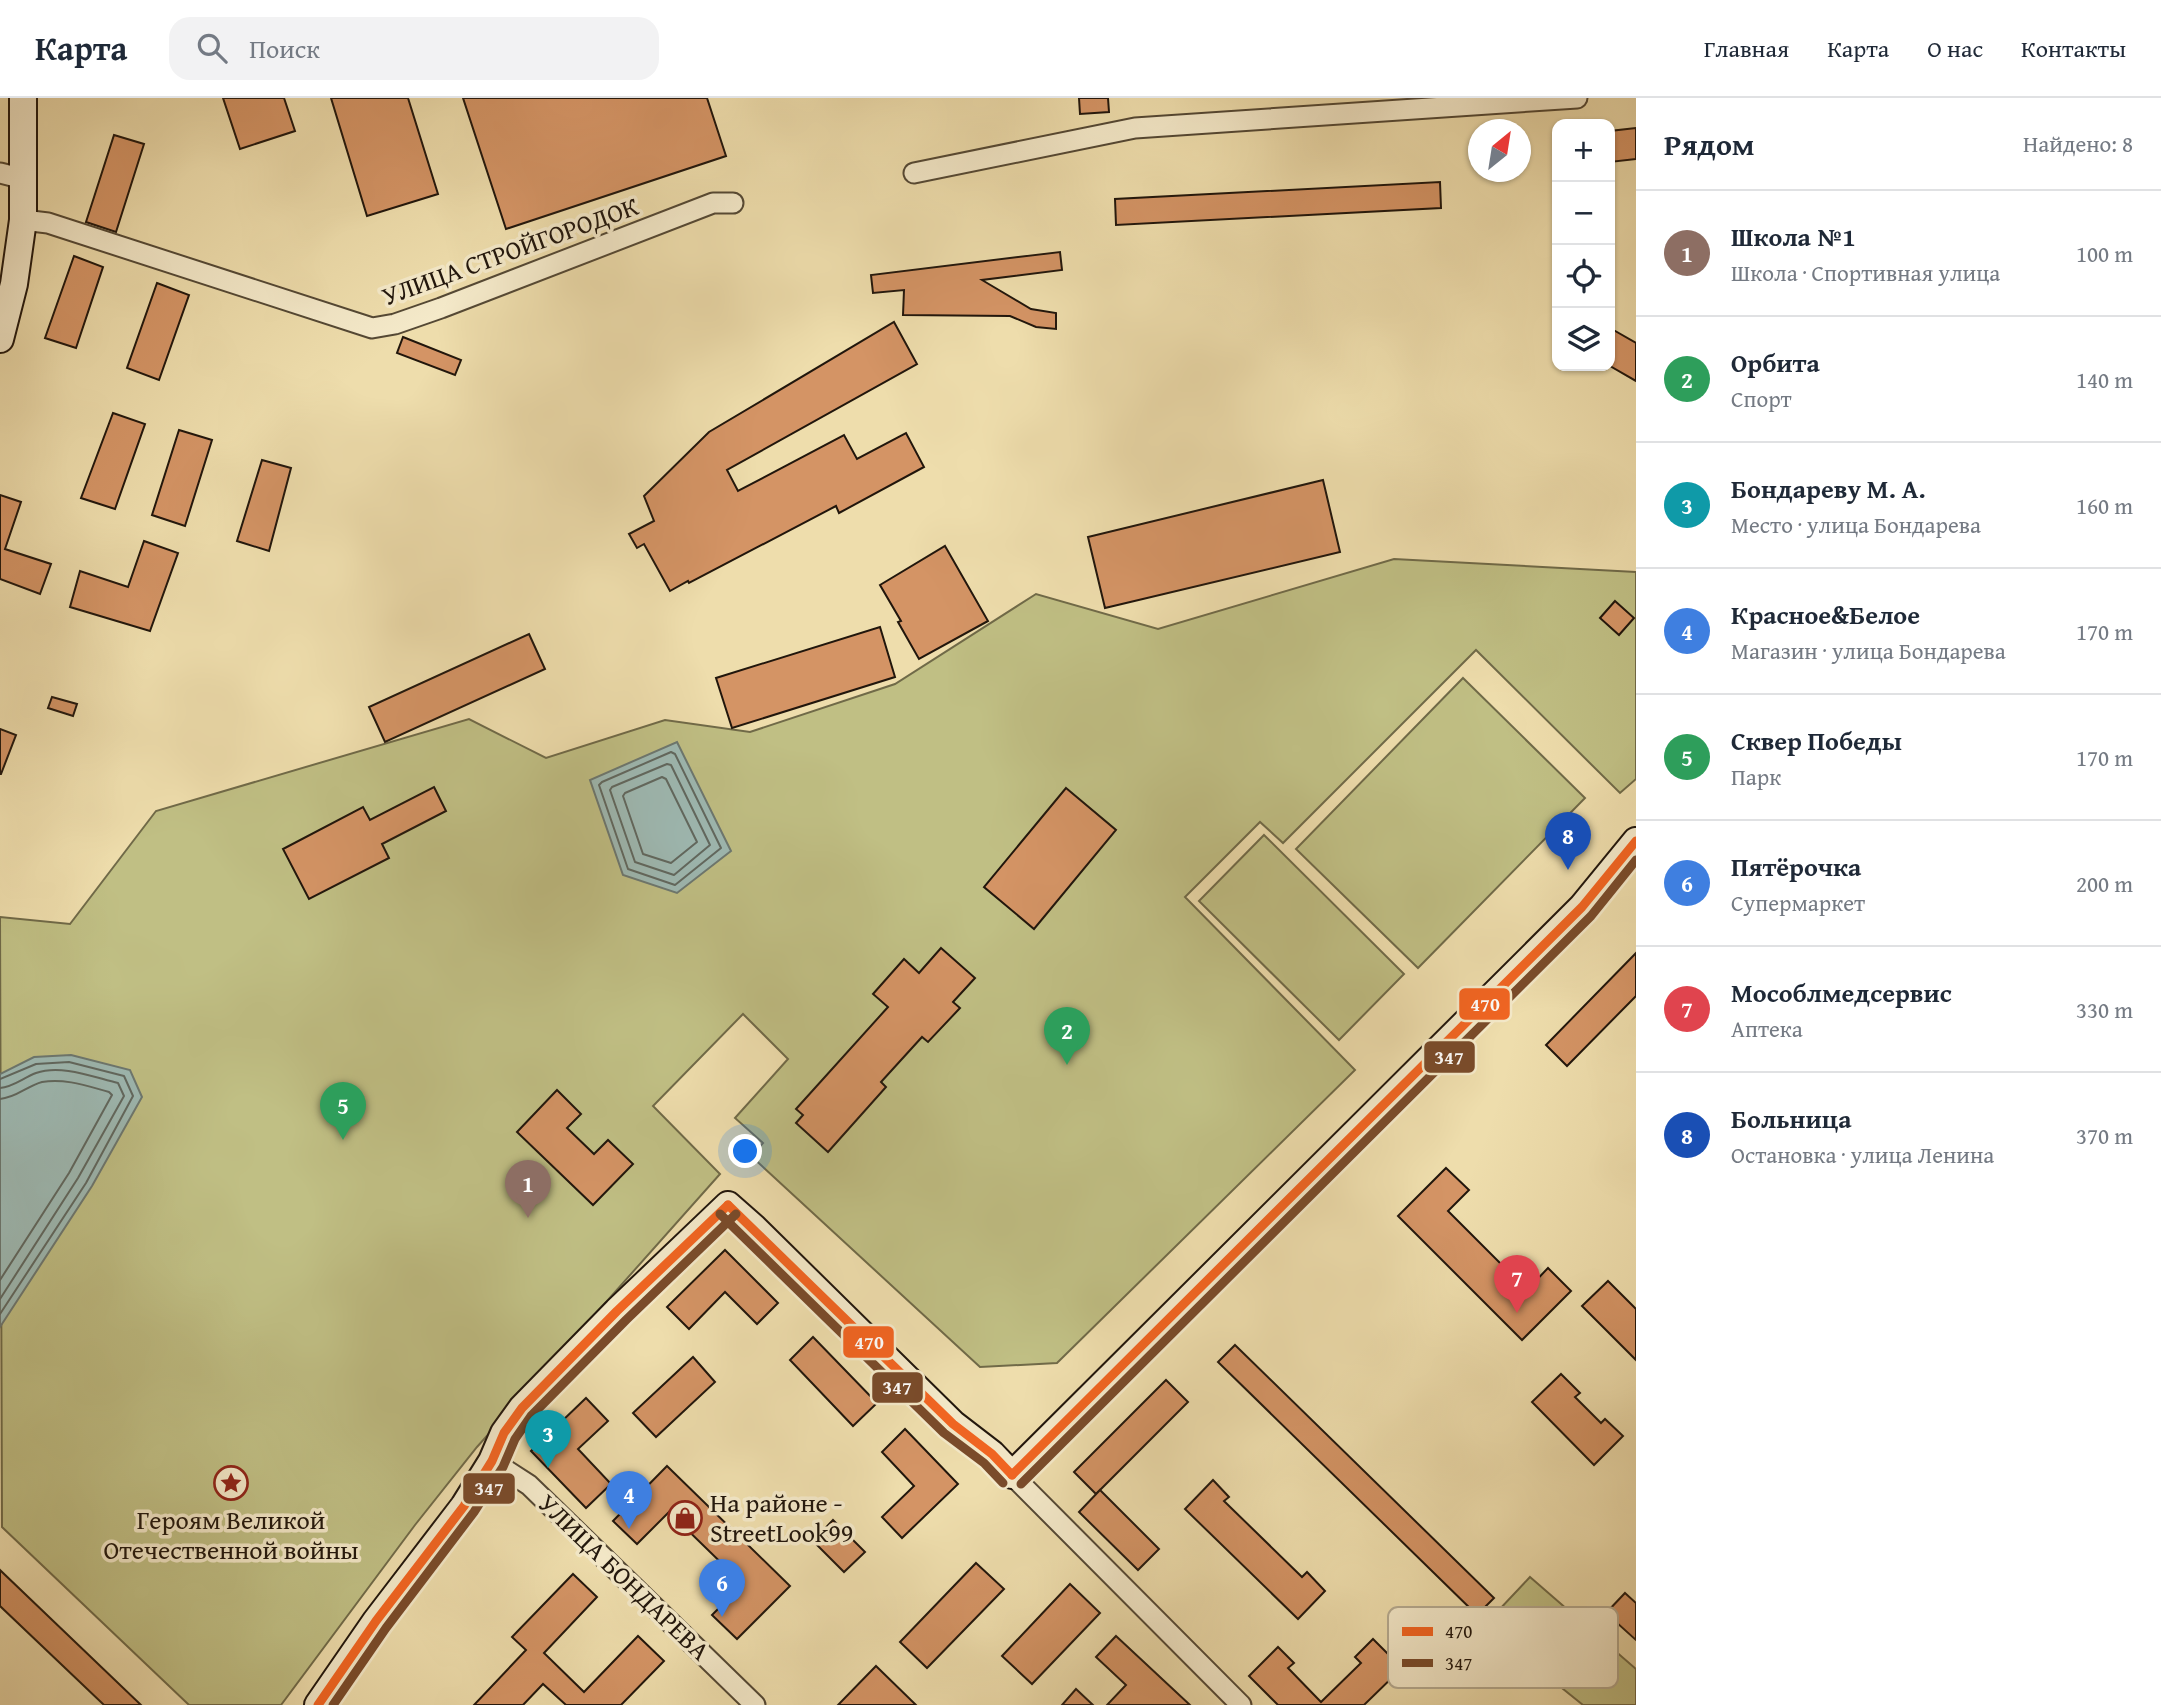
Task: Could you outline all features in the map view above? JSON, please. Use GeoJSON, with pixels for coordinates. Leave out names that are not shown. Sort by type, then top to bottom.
{"type":"FeatureCollection","features":[{"type":"Feature","properties":{"kind":"street"},"geometry":{"type":"LineString","coordinates":[[0,339],[14,284],[23,220],[12,176],[23,98]]}},
{"type":"Feature","properties":{"kind":"street"},"geometry":{"type":"LineString","coordinates":[[914,173],[1135,128],[1485,102],[1577,98]]}},
{"type":"Feature","properties":{"kind":"street","name":"УЛИЦА СТРОЙГОРОДОК"},"geometry":{"type":"LineString","coordinates":[[23,220],[48,223],[372,328],[395,324],[441,308],[713,202],[733,203]]}},
{"type":"Feature","properties":{"kind":"street"},"geometry":{"type":"LineString","coordinates":[[1012,1475],[1582,907],[1636,841]]}},
{"type":"Feature","properties":{"kind":"street"},"geometry":{"type":"LineString","coordinates":[[318,1705],[376,1621],[464,1506],[492,1461],[503,1433],[522,1408],[617,1311],[728,1205],[953,1424],[992,1454],[1241,1705]]}},
{"type":"Feature","properties":{"kind":"street","name":"УЛИЦА БОНДАРЕВА"},"geometry":{"type":"LineString","coordinates":[[492,1461],[530,1485],[755,1705]]}},
{"type":"Feature","properties":{"kind":"shaded area"},"geometry":{"type":"Polygon","coordinates":[[[1394,559],[1636,572],[1636,779],[1620,793],[1476,650],[1283,843],[1260,822],[1185,897],[1355,1070],[1057,1363],[980,1367],[751,1156],[763,1143],[735,1118],[788,1059],[743,1014],[653,1106],[720,1174],[477,1447],[415,1525],[281,1705],[189,1705],[2,1527],[0,917],[70,924],[156,811],[469,719],[546,758],[665,720],[750,732],[895,684],[1036,594],[1158,629],[1394,559]]]}},
{"type":"Feature","properties":{"kind":"shaded area"},"geometry":{"type":"Polygon","coordinates":[[[1463,678],[1585,798],[1418,968],[1296,849],[1463,678]]]}},
{"type":"Feature","properties":{"kind":"shaded area"},"geometry":{"type":"Polygon","coordinates":[[[1264,835],[1404,974],[1339,1040],[1199,901],[1264,835]]]}},
{"type":"Feature","properties":{"kind":"shaded area"},"geometry":{"type":"Polygon","coordinates":[[[1530,1577],[1565,1607],[1502,1607],[1530,1577]]]}},
{"type":"Feature","properties":{"kind":"shaded area"},"geometry":{"type":"Polygon","coordinates":[[[1618,1653],[1636,1669],[1636,1705],[1583,1705],[1562,1688],[1618,1688],[1618,1653]]]}},
{"type":"Feature","properties":{"kind":"water"},"geometry":{"type":"Polygon","coordinates":[[[677,742],[731,851],[677,893],[623,875],[590,780],[677,742]]]}},
{"type":"Feature","properties":{"kind":"water"},"geometry":{"type":"Polygon","coordinates":[[[71,1055],[130,1070],[142,1097],[92,1186],[0,1327],[0,1074],[34,1057],[71,1055]]]}},
{"type":"Feature","properties":{"kind":"building"},"geometry":{"type":"Polygon","coordinates":[[[223,98],[284,98],[295,131],[240,149],[223,98]]]}},
{"type":"Feature","properties":{"kind":"building"},"geometry":{"type":"Polygon","coordinates":[[[331,98],[408,98],[438,194],[367,216],[331,98]]]}},
{"type":"Feature","properties":{"kind":"building"},"geometry":{"type":"Polygon","coordinates":[[[463,98],[707,98],[726,156],[506,229],[463,98]]]}},
{"type":"Feature","properties":{"kind":"building"},"geometry":{"type":"Polygon","coordinates":[[[1079,98],[1108,98],[1109,112],[1080,114],[1079,98]]]}},
{"type":"Feature","properties":{"kind":"building"},"geometry":{"type":"Polygon","coordinates":[[[1636,128],[1636,159],[1615,161],[1615,130],[1636,128]]]}},
{"type":"Feature","properties":{"kind":"building"},"geometry":{"type":"Polygon","coordinates":[[[114,135],[144,144],[116,232],[86,222],[114,135]]]}},
{"type":"Feature","properties":{"kind":"building"},"geometry":{"type":"Polygon","coordinates":[[[1440,182],[1441,208],[1116,225],[1115,199],[1440,182]]]}},
{"type":"Feature","properties":{"kind":"building"},"geometry":{"type":"Polygon","coordinates":[[[1060,252],[1062,270],[982,280],[1031,309],[1056,313],[1056,329],[1036,327],[1010,316],[903,315],[904,290],[873,293],[871,275],[1060,252]]]}},
{"type":"Feature","properties":{"kind":"building"},"geometry":{"type":"Polygon","coordinates":[[[74,256],[103,267],[76,348],[45,338],[74,256]]]}},
{"type":"Feature","properties":{"kind":"building"},"geometry":{"type":"Polygon","coordinates":[[[157,283],[189,295],[159,380],[127,368],[157,283]]]}},
{"type":"Feature","properties":{"kind":"building"},"geometry":{"type":"Polygon","coordinates":[[[894,322],[917,364],[727,470],[738,491],[844,435],[857,459],[906,433],[924,467],[839,513],[836,506],[670,591],[644,544],[637,548],[629,534],[654,521],[644,496],[709,432],[894,322]]]}},
{"type":"Feature","properties":{"kind":"building"},"geometry":{"type":"Polygon","coordinates":[[[1615,331],[1636,343],[1636,381],[1615,369],[1615,331]]]}},
{"type":"Feature","properties":{"kind":"building"},"geometry":{"type":"Polygon","coordinates":[[[403,337],[461,360],[455,375],[397,353],[403,337]]]}},
{"type":"Feature","properties":{"kind":"building"},"geometry":{"type":"Polygon","coordinates":[[[113,413],[145,424],[115,509],[81,498],[113,413]]]}},
{"type":"Feature","properties":{"kind":"building"},"geometry":{"type":"Polygon","coordinates":[[[179,430],[212,440],[185,526],[152,515],[179,430]]]}},
{"type":"Feature","properties":{"kind":"building"},"geometry":{"type":"Polygon","coordinates":[[[262,460],[291,468],[269,551],[237,541],[262,460]]]}},
{"type":"Feature","properties":{"kind":"building"},"geometry":{"type":"Polygon","coordinates":[[[1323,480],[1340,552],[1105,608],[1088,537],[1323,480]]]}},
{"type":"Feature","properties":{"kind":"building"},"geometry":{"type":"Polygon","coordinates":[[[0,495],[21,502],[5,549],[51,564],[40,594],[0,579],[0,495]]]}},
{"type":"Feature","properties":{"kind":"building"},"geometry":{"type":"Polygon","coordinates":[[[144,541],[178,553],[150,631],[70,607],[80,571],[128,587],[144,541]]]}},
{"type":"Feature","properties":{"kind":"building"},"geometry":{"type":"Polygon","coordinates":[[[945,546],[988,621],[919,659],[880,585],[945,546]]]}},
{"type":"Feature","properties":{"kind":"building"},"geometry":{"type":"Polygon","coordinates":[[[1615,601],[1634,618],[1619,635],[1600,618],[1615,601]]]}},
{"type":"Feature","properties":{"kind":"building"},"geometry":{"type":"Polygon","coordinates":[[[880,627],[895,677],[732,728],[716,678],[880,627]]]}},
{"type":"Feature","properties":{"kind":"building"},"geometry":{"type":"Polygon","coordinates":[[[529,634],[545,669],[385,742],[369,707],[529,634]]]}},
{"type":"Feature","properties":{"kind":"building"},"geometry":{"type":"Polygon","coordinates":[[[52,697],[77,704],[73,716],[48,708],[52,697]]]}},
{"type":"Feature","properties":{"kind":"building"},"geometry":{"type":"Polygon","coordinates":[[[0,729],[16,735],[1,774],[0,774],[0,729]]]}},
{"type":"Feature","properties":{"kind":"building"},"geometry":{"type":"Polygon","coordinates":[[[434,787],[446,811],[382,844],[389,858],[309,899],[283,849],[363,807],[370,820],[434,787]]]}},
{"type":"Feature","properties":{"kind":"building"},"geometry":{"type":"Polygon","coordinates":[[[1066,788],[1116,830],[1034,929],[984,887],[1066,788]]]}},
{"type":"Feature","properties":{"kind":"building"},"geometry":{"type":"Polygon","coordinates":[[[941,948],[975,978],[953,1002],[960,1008],[928,1042],[922,1037],[881,1082],[886,1087],[828,1152],[796,1123],[803,1115],[796,1109],[888,1007],[873,994],[904,959],[919,973],[941,948]]]}},
{"type":"Feature","properties":{"kind":"building"},"geometry":{"type":"Polygon","coordinates":[[[1636,953],[1636,996],[1567,1066],[1546,1045],[1636,953]]]}},
{"type":"Feature","properties":{"kind":"building"},"geometry":{"type":"Polygon","coordinates":[[[557,1090],[581,1114],[567,1128],[594,1154],[608,1140],[633,1164],[593,1205],[517,1132],[557,1090]]]}},
{"type":"Feature","properties":{"kind":"building"},"geometry":{"type":"Polygon","coordinates":[[[1446,1168],[1469,1190],[1448,1211],[1527,1290],[1548,1268],[1571,1291],[1522,1340],[1398,1216],[1446,1168]]]}},
{"type":"Feature","properties":{"kind":"building"},"geometry":{"type":"Polygon","coordinates":[[[725,1250],[778,1303],[757,1324],[725,1292],[689,1329],[667,1307],[725,1250]]]}},
{"type":"Feature","properties":{"kind":"building"},"geometry":{"type":"Polygon","coordinates":[[[1608,1281],[1636,1309],[1636,1360],[1582,1306],[1608,1281]]]}},
{"type":"Feature","properties":{"kind":"building"},"geometry":{"type":"Polygon","coordinates":[[[813,1337],[877,1403],[853,1426],[790,1360],[813,1337]]]}},
{"type":"Feature","properties":{"kind":"building"},"geometry":{"type":"Polygon","coordinates":[[[1235,1345],[1494,1598],[1485,1607],[1469,1607],[1218,1362],[1235,1345]]]}},
{"type":"Feature","properties":{"kind":"building"},"geometry":{"type":"Polygon","coordinates":[[[693,1357],[715,1382],[656,1437],[633,1413],[693,1357]]]}},
{"type":"Feature","properties":{"kind":"building"},"geometry":{"type":"Polygon","coordinates":[[[1561,1374],[1580,1393],[1575,1397],[1601,1423],[1605,1419],[1623,1436],[1594,1465],[1532,1402],[1561,1374]]]}},
{"type":"Feature","properties":{"kind":"building"},"geometry":{"type":"Polygon","coordinates":[[[1166,1380],[1188,1402],[1096,1494],[1074,1472],[1166,1380]]]}},
{"type":"Feature","properties":{"kind":"building"},"geometry":{"type":"Polygon","coordinates":[[[586,1398],[608,1421],[578,1449],[611,1484],[586,1508],[531,1451],[586,1398]]]}},
{"type":"Feature","properties":{"kind":"building"},"geometry":{"type":"Polygon","coordinates":[[[905,1429],[958,1484],[902,1538],[882,1517],[914,1486],[882,1452],[905,1429]]]}},
{"type":"Feature","properties":{"kind":"building"},"geometry":{"type":"Polygon","coordinates":[[[667,1466],[790,1586],[737,1639],[712,1615],[743,1584],[669,1512],[637,1544],[613,1521],[667,1466]]]}},
{"type":"Feature","properties":{"kind":"building"},"geometry":{"type":"Polygon","coordinates":[[[1213,1480],[1229,1497],[1224,1501],[1302,1577],[1307,1572],[1325,1591],[1298,1619],[1185,1509],[1213,1480]]]}},
{"type":"Feature","properties":{"kind":"building"},"geometry":{"type":"Polygon","coordinates":[[[1100,1490],[1159,1549],[1138,1570],[1079,1512],[1100,1490]]]}},
{"type":"Feature","properties":{"kind":"building"},"geometry":{"type":"Polygon","coordinates":[[[833,1520],[865,1552],[844,1572],[813,1541],[833,1520]]]}},
{"type":"Feature","properties":{"kind":"building"},"geometry":{"type":"Polygon","coordinates":[[[976,1563],[1004,1589],[927,1668],[900,1642],[976,1563]]]}},
{"type":"Feature","properties":{"kind":"building"},"geometry":{"type":"Polygon","coordinates":[[[0,1570],[141,1705],[104,1705],[0,1606],[0,1570]]]}},
{"type":"Feature","properties":{"kind":"building"},"geometry":{"type":"Polygon","coordinates":[[[573,1574],[597,1597],[544,1653],[584,1692],[638,1636],[664,1661],[621,1705],[566,1705],[543,1684],[523,1705],[474,1705],[526,1650],[512,1637],[573,1574]]]}},
{"type":"Feature","properties":{"kind":"building"},"geometry":{"type":"Polygon","coordinates":[[[1070,1584],[1100,1613],[1032,1684],[1002,1656],[1070,1584]]]}},
{"type":"Feature","properties":{"kind":"building"},"geometry":{"type":"Polygon","coordinates":[[[1625,1593],[1636,1603],[1636,1640],[1618,1624],[1618,1607],[1612,1607],[1625,1593]]]}},
{"type":"Feature","properties":{"kind":"building"},"geometry":{"type":"Polygon","coordinates":[[[1116,1636],[1190,1705],[1107,1705],[1126,1685],[1096,1657],[1116,1636]]]}},
{"type":"Feature","properties":{"kind":"building"},"geometry":{"type":"Polygon","coordinates":[[[1373,1639],[1388,1654],[1388,1682],[1364,1705],[1278,1705],[1249,1676],[1278,1647],[1294,1663],[1288,1668],[1321,1702],[1361,1663],[1355,1657],[1373,1639]]]}},
{"type":"Feature","properties":{"kind":"building"},"geometry":{"type":"Polygon","coordinates":[[[876,1666],[916,1705],[838,1705],[876,1666]]]}},
{"type":"Feature","properties":{"kind":"building"},"geometry":{"type":"Polygon","coordinates":[[[1076,1689],[1093,1705],[1062,1705],[1076,1689]]]}},
{"type":"Feature","properties":{"kind":"transit line","name":"470"},"geometry":{"type":"LineString","coordinates":[[1012,1475],[1582,907],[1636,841]]}},
{"type":"Feature","properties":{"kind":"transit line","name":"347"},"geometry":{"type":"LineString","coordinates":[[1021,1484],[1591,916],[1636,860]]}},
{"type":"Feature","properties":{"kind":"transit line","name":"470"},"geometry":{"type":"LineString","coordinates":[[728,1205],[953,1424],[992,1454],[1012,1475]]}},
{"type":"Feature","properties":{"kind":"transit line","name":"470"},"geometry":{"type":"LineString","coordinates":[[318,1705],[376,1621],[464,1506],[492,1461],[504,1433],[522,1408],[617,1311],[728,1205]]}},
{"type":"Feature","properties":{"kind":"transit line","name":"347"},"geometry":{"type":"LineString","coordinates":[[720,1214],[944,1433],[984,1463],[1003,1483]]}},
{"type":"Feature","properties":{"kind":"transit line","name":"347"},"geometry":{"type":"LineString","coordinates":[[333,1705],[386,1628],[474,1512],[531,1416],[736,1214]]}},
{"type":"Feature","properties":{"kind":"place","name":"Больница"},"geometry":{"type":"Point","coordinates":[1568,870]}},
{"type":"Feature","properties":{"kind":"place","name":"Орбита"},"geometry":{"type":"Point","coordinates":[1067,1065]}},
{"type":"Feature","properties":{"kind":"place","name":"Сквер Победы"},"geometry":{"type":"Point","coordinates":[343,1140]}},
{"type":"Feature","properties":{"kind":"place","name":"Школа №1"},"geometry":{"type":"Point","coordinates":[528,1218]}},
{"type":"Feature","properties":{"kind":"place","name":"Мособлмедсервис"},"geometry":{"type":"Point","coordinates":[1517,1313]}},
{"type":"Feature","properties":{"kind":"place","name":"Бондареву М. А."},"geometry":{"type":"Point","coordinates":[548,1468]}},
{"type":"Feature","properties":{"kind":"place","name":"Героям Великой Отечественной войны"},"geometry":{"type":"Point","coordinates":[231,1483]}},
{"type":"Feature","properties":{"kind":"place","name":"На районе - StreetLook99"},"geometry":{"type":"Point","coordinates":[685,1518]}},
{"type":"Feature","properties":{"kind":"place","name":"Красное&Белое"},"geometry":{"type":"Point","coordinates":[629,1529]}},
{"type":"Feature","properties":{"kind":"place","name":"Пятёрочка"},"geometry":{"type":"Point","coordinates":[722,1617]}}]}
